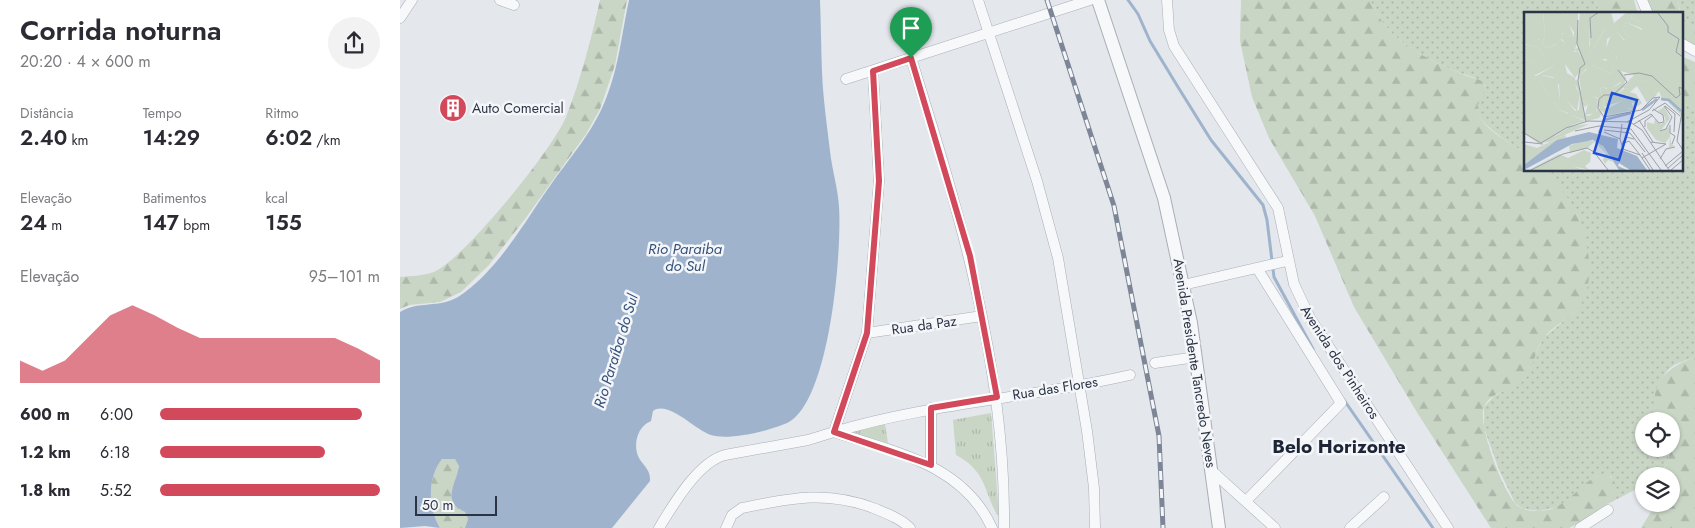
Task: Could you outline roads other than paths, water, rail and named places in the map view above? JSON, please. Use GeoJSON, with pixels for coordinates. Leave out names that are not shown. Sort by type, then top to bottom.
{"type":"FeatureCollection","features":[{"type":"Feature","properties":{"kind":"street"},"geometry":{"type":"LineString","coordinates":[[500,0],[514,5]]}},
{"type":"Feature","properties":{"kind":"street"},"geometry":{"type":"LineString","coordinates":[[978,0],[990,33],[1056,249],[1092,473],[1095,528]]}},
{"type":"Feature","properties":{"kind":"street"},"geometry":{"type":"LineString","coordinates":[[846,79],[1090,0]]}},
{"type":"Feature","properties":{"kind":"street","name":"Avenida Presidente Tancredo Neves"},"geometry":{"type":"LineString","coordinates":[[1098,0],[1164,198],[1196,357],[1213,472],[1219,528]]}},
{"type":"Feature","properties":{"kind":"street","name":"Avenida dos Pinheiros"},"geometry":{"type":"LineString","coordinates":[[1167,0],[1169,30],[1174,46],[1278,208],[1284,262],[1310,318],[1448,528]]}},
{"type":"Feature","properties":{"kind":"street"},"geometry":{"type":"LineString","coordinates":[[1642,0],[1647,12]]}},
{"type":"Feature","properties":{"kind":"street"},"geometry":{"type":"LineString","coordinates":[[400,18],[411,1]]}},
{"type":"Feature","properties":{"kind":"street"},"geometry":{"type":"LineString","coordinates":[[1682,44],[1695,51]]}},
{"type":"Feature","properties":{"kind":"street"},"geometry":{"type":"LineString","coordinates":[[911,58],[970,256],[982,316],[997,397],[1002,453],[1004,528]]}},
{"type":"Feature","properties":{"kind":"street"},"geometry":{"type":"LineString","coordinates":[[873,71],[879,181],[867,333],[834,432],[931,465],[965,488],[981,508],[992,528]]}},
{"type":"Feature","properties":{"kind":"street"},"geometry":{"type":"LineString","coordinates":[[1183,286],[1284,262]]}},
{"type":"Feature","properties":{"kind":"street"},"geometry":{"type":"LineString","coordinates":[[1247,500],[1340,403],[1262,267]]}},
{"type":"Feature","properties":{"kind":"street","name":"Rua da Paz"},"geometry":{"type":"LineString","coordinates":[[867,333],[982,316]]}},
{"type":"Feature","properties":{"kind":"street"},"geometry":{"type":"LineString","coordinates":[[1155,363],[1196,357]]}},
{"type":"Feature","properties":{"kind":"street","name":"Rua das Flores"},"geometry":{"type":"LineString","coordinates":[[658,528],[698,472],[712,460],[725,455],[808,440],[931,408],[997,397],[1079,387],[1130,375]]}},
{"type":"Feature","properties":{"kind":"street"},"geometry":{"type":"LineString","coordinates":[[931,408],[931,465]]}},
{"type":"Feature","properties":{"kind":"street"},"geometry":{"type":"LineString","coordinates":[[1213,472],[1247,500],[1275,528]]}},
{"type":"Feature","properties":{"kind":"street"},"geometry":{"type":"LineString","coordinates":[[726,528],[732,515],[742,508],[818,496],[840,498],[865,505],[897,519],[910,528]]}},
{"type":"Feature","properties":{"kind":"street"},"geometry":{"type":"LineString","coordinates":[[1350,528],[1384,497]]}},
{"type":"Feature","properties":{"kind":"street"},"geometry":{"type":"LineString","coordinates":[[1580,528],[1608,510]]}},
{"type":"Feature","properties":{"kind":"water","name":"Rio Paraiba do Sul"},"geometry":{"type":"Polygon","coordinates":[[[629,0],[820,0],[823,92],[838,200],[839,228],[835,288],[830,322],[824,355],[815,385],[803,408],[789,422],[739,436],[711,435],[674,412],[666,409],[653,411],[651,421],[640,431],[636,441],[638,456],[648,470],[650,481],[612,528],[465,528],[468,519],[465,512],[458,508],[452,498],[453,486],[459,466],[455,459],[442,459],[434,475],[431,493],[433,511],[440,528],[425,526],[400,528],[400,312],[458,297],[486,274],[510,245],[582,141],[602,108],[615,72],[629,0]]]}},
{"type":"Feature","properties":{"kind":"waterway"},"geometry":{"type":"LineString","coordinates":[[1128,0],[1138,14],[1150,41],[1211,140],[1263,205],[1267,220],[1274,277],[1313,349]]}},
{"type":"Feature","properties":{"kind":"waterway"},"geometry":{"type":"LineString","coordinates":[[1344,400],[1433,528]]}},
{"type":"Feature","properties":{"kind":"railway"},"geometry":{"type":"LineString","coordinates":[[1047,0],[1114,206],[1159,436],[1163,528]]}},
{"type":"Feature","properties":{"kind":"place","name":"Auto Comercial"},"geometry":{"type":"Point","coordinates":[453,108]}},
{"type":"Feature","properties":{"kind":"district","name":"Belo Horizonte"},"geometry":{"type":"Point","coordinates":[1339,446]}},
{"type":"Feature","properties":{"kind":"water label","name":"Rio Paraíba do Sul"},"geometry":{"type":"Point","coordinates":[616,351]}}]}
